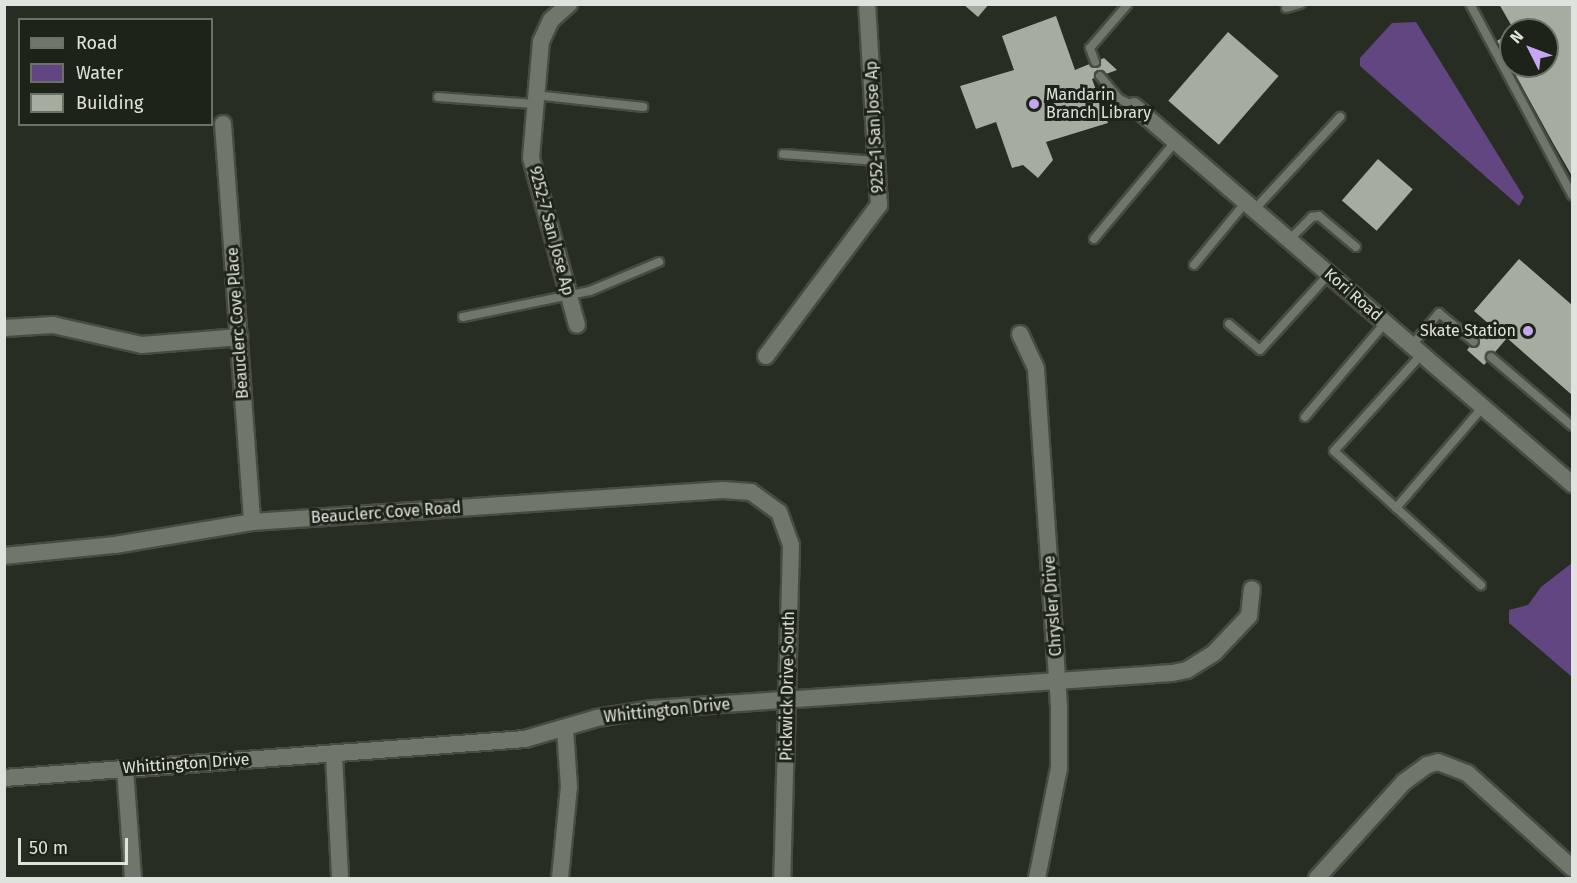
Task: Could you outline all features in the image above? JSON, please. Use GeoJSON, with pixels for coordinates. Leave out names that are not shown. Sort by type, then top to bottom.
{"type":"FeatureCollection","features":[{"type":"Feature","properties":{"kind":"street","name":"9252-7 San Jose Ap"},"geometry":{"type":"LineString","coordinates":[[569,4],[551,20],[544,33],[534,99],[531,158],[577,325]]}},
{"type":"Feature","properties":{"kind":"street","name":"9252-1 San Jose Ap"},"geometry":{"type":"LineString","coordinates":[[766,356],[875,214],[879,205],[867,4]]}},
{"type":"Feature","properties":{"kind":"street","name":"Kori Road"},"geometry":{"type":"LineString","coordinates":[[1134,106],[1572,484]]}},
{"type":"Feature","properties":{"kind":"street","name":"Beauclerc Cove Place"},"geometry":{"type":"LineString","coordinates":[[223,124],[252,522]]}},
{"type":"Feature","properties":{"kind":"street"},"geometry":{"type":"LineString","coordinates":[[4,328],[52,325],[142,345],[240,337]]}},
{"type":"Feature","properties":{"kind":"street","name":"Chrysler Drive"},"geometry":{"type":"LineString","coordinates":[[1020,334],[1036,369],[1058,681],[1059,768],[1037,879]]}},
{"type":"Feature","properties":{"kind":"street","name":"Beauclerc Cove Road"},"geometry":{"type":"LineString","coordinates":[[4,556],[115,545],[252,522],[723,490],[751,492],[767,501]]}},
{"type":"Feature","properties":{"kind":"street","name":"Pickwick Drive South"},"geometry":{"type":"LineString","coordinates":[[767,501],[779,512],[790,534],[788,700],[782,879]]}},
{"type":"Feature","properties":{"kind":"street","name":"Whittington Drive"},"geometry":{"type":"LineString","coordinates":[[4,778],[525,739],[597,718],[651,709],[1187,670],[1214,653],[1249,616],[1252,589]]}},
{"type":"Feature","properties":{"kind":"street"},"geometry":{"type":"LineString","coordinates":[[560,879],[569,787],[565,729]]}},
{"type":"Feature","properties":{"kind":"street"},"geometry":{"type":"LineString","coordinates":[[334,754],[340,879]]}},
{"type":"Feature","properties":{"kind":"street"},"geometry":{"type":"LineString","coordinates":[[1317,879],[1404,782],[1427,765],[1449,764],[1467,773],[1572,868]]}},
{"type":"Feature","properties":{"kind":"street"},"geometry":{"type":"LineString","coordinates":[[125,769],[133,879]]}},
{"type":"Feature","properties":{"kind":"lane"},"geometry":{"type":"LineString","coordinates":[[1286,8],[1300,4]]}},
{"type":"Feature","properties":{"kind":"lane"},"geometry":{"type":"LineString","coordinates":[[1470,4],[1572,195]]}},
{"type":"Feature","properties":{"kind":"lane"},"geometry":{"type":"LineString","coordinates":[[1095,62],[1090,48],[1128,5]]}},
{"type":"Feature","properties":{"kind":"lane"},"geometry":{"type":"LineString","coordinates":[[1100,76],[1119,99],[1134,106]]}},
{"type":"Feature","properties":{"kind":"lane"},"geometry":{"type":"LineString","coordinates":[[438,97],[534,99],[643,107]]}},
{"type":"Feature","properties":{"kind":"lane"},"geometry":{"type":"LineString","coordinates":[[1194,265],[1340,117]]}},
{"type":"Feature","properties":{"kind":"lane"},"geometry":{"type":"LineString","coordinates":[[1094,239],[1175,142]]}},
{"type":"Feature","properties":{"kind":"lane"},"geometry":{"type":"LineString","coordinates":[[783,154],[878,161]]}},
{"type":"Feature","properties":{"kind":"lane"},"geometry":{"type":"LineString","coordinates":[[1289,240],[1312,217],[1319,216],[1356,247]]}},
{"type":"Feature","properties":{"kind":"lane"},"geometry":{"type":"LineString","coordinates":[[463,317],[569,296],[606,286],[659,262]]}},
{"type":"Feature","properties":{"kind":"lane"},"geometry":{"type":"LineString","coordinates":[[1230,324],[1260,350],[1329,274]]}},
{"type":"Feature","properties":{"kind":"lane"},"geometry":{"type":"LineString","coordinates":[[1474,342],[1439,313],[1417,349],[1334,452],[1481,585]]}},
{"type":"Feature","properties":{"kind":"lane"},"geometry":{"type":"LineString","coordinates":[[1305,417],[1385,323]]}},
{"type":"Feature","properties":{"kind":"lane"},"geometry":{"type":"LineString","coordinates":[[1491,357],[1572,426]]}},
{"type":"Feature","properties":{"kind":"lane"},"geometry":{"type":"LineString","coordinates":[[1396,508],[1483,407]]}},
{"type":"Feature","properties":{"kind":"water"},"geometry":{"type":"Polygon","coordinates":[[[1416,22],[1524,197],[1519,206],[1360,66],[1360,58],[1392,23],[1416,22]]]}},
{"type":"Feature","properties":{"kind":"water"},"geometry":{"type":"Polygon","coordinates":[[[1572,563],[1572,677],[1509,623],[1509,610],[1528,605],[1541,587],[1572,563]]]}},
{"type":"Feature","properties":{"kind":"building"},"geometry":{"type":"Polygon","coordinates":[[[963,4],[989,4],[978,17],[963,4]]]}},
{"type":"Feature","properties":{"kind":"building"},"geometry":{"type":"Polygon","coordinates":[[[1499,4],[1572,4],[1572,176],[1517,78],[1559,78],[1559,18],[1507,18],[1499,4]]]}},
{"type":"Feature","properties":{"kind":"building","name":"Mandarin Branch Library"},"geometry":{"type":"Polygon","coordinates":[[[1056,16],[1075,70],[1104,58],[1117,70],[1092,79],[1108,123],[1046,142],[1053,160],[1038,178],[1023,165],[1012,168],[996,122],[976,129],[960,86],[1014,70],[1002,36],[1056,16]]]}},
{"type":"Feature","properties":{"kind":"building"},"geometry":{"type":"Polygon","coordinates":[[[1228,32],[1279,76],[1219,145],[1168,101],[1228,32]]]}},
{"type":"Feature","properties":{"kind":"building"},"geometry":{"type":"Polygon","coordinates":[[[1378,159],[1413,189],[1377,231],[1342,201],[1378,159]]]}},
{"type":"Feature","properties":{"kind":"building","name":"Skate Station"},"geometry":{"type":"Polygon","coordinates":[[[1519,259],[1572,305],[1572,395],[1507,338],[1484,365],[1467,350],[1489,324],[1474,311],[1519,259]]]}},
{"type":"Feature","properties":{"kind":"place","name":"Mandarin Branch Library"},"geometry":{"type":"Point","coordinates":[1034,104]}},
{"type":"Feature","properties":{"kind":"place","name":"Skate Station"},"geometry":{"type":"Point","coordinates":[1528,331]}}]}
